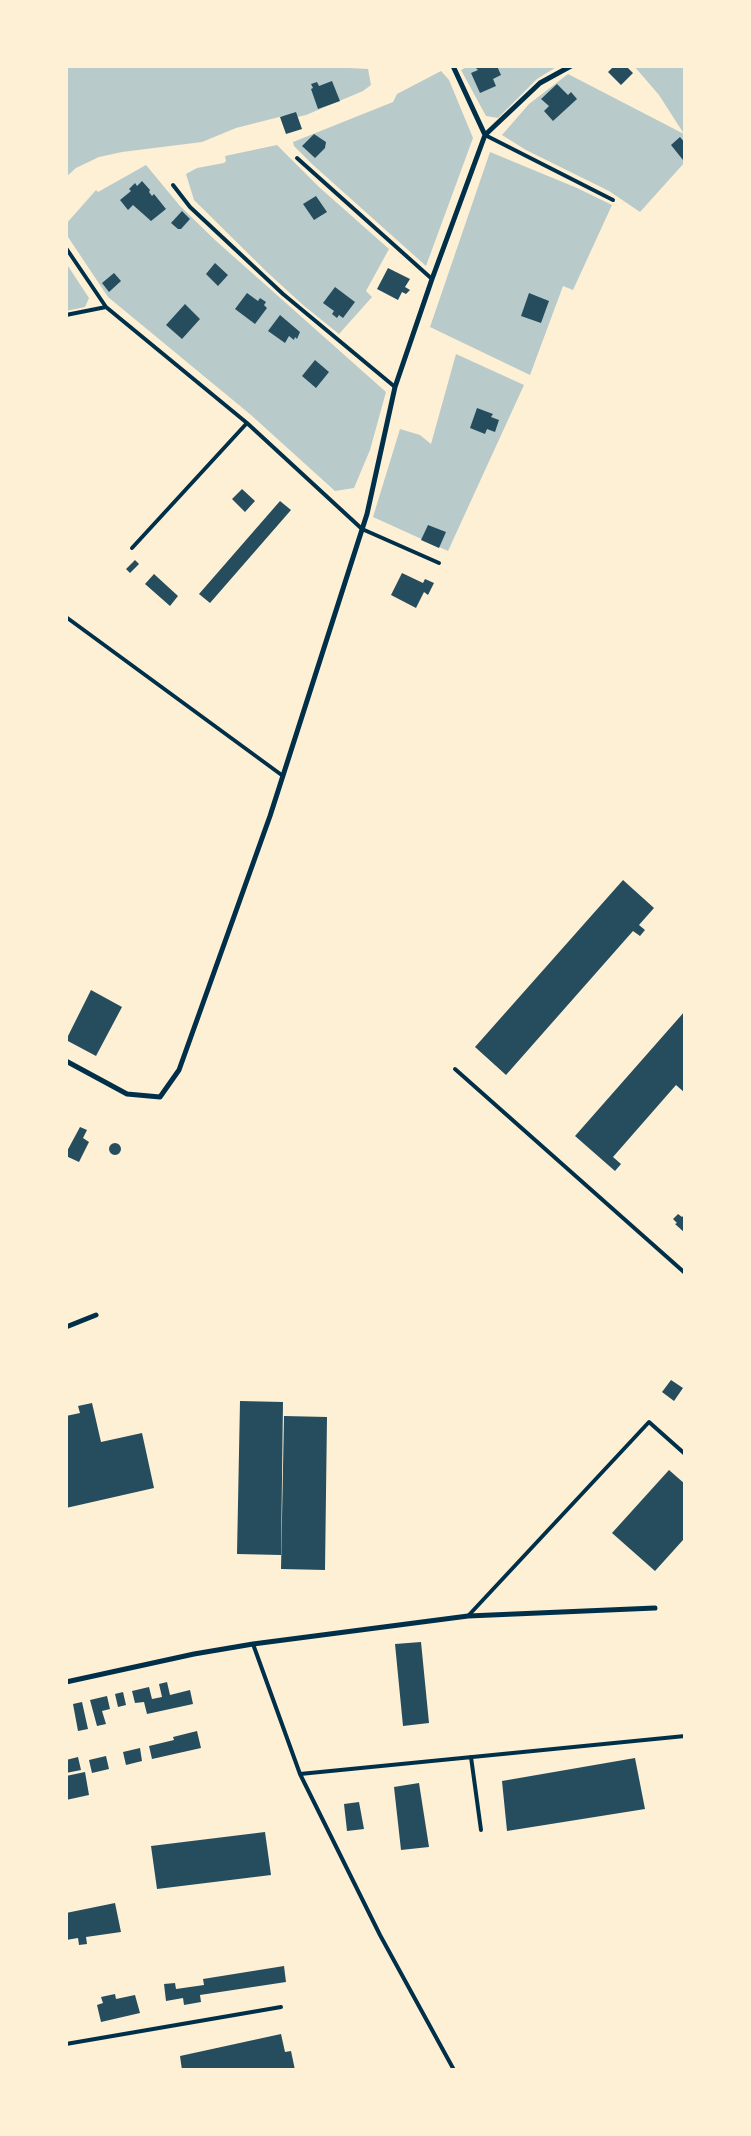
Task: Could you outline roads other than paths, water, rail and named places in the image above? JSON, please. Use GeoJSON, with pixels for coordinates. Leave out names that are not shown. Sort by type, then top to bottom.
{"type":"FeatureCollection","features":[{"type":"Feature","properties":{"kind":"street"},"geometry":{"type":"LineString","coordinates":[[453,66],[486,135]]}},
{"type":"Feature","properties":{"kind":"street"},"geometry":{"type":"LineString","coordinates":[[66,1061],[127,1094],[160,1097],[178,1070],[283,776],[362,529],[395,388],[432,279],[486,135],[540,83],[570,66]]}},
{"type":"Feature","properties":{"kind":"street"},"geometry":{"type":"LineString","coordinates":[[66,1327],[96,1315]]}},
{"type":"Feature","properties":{"kind":"street"},"geometry":{"type":"LineString","coordinates":[[66,1682],[194,1654],[253,1644],[468,1616],[655,1608]]}},
{"type":"Feature","properties":{"kind":"lane"},"geometry":{"type":"LineString","coordinates":[[486,135],[613,200]]}},
{"type":"Feature","properties":{"kind":"lane"},"geometry":{"type":"LineString","coordinates":[[297,158],[432,279]]}},
{"type":"Feature","properties":{"kind":"lane"},"geometry":{"type":"LineString","coordinates":[[173,185],[190,207],[283,294],[395,388]]}},
{"type":"Feature","properties":{"kind":"lane"},"geometry":{"type":"LineString","coordinates":[[66,248],[106,307],[247,423],[362,529],[439,563]]}},
{"type":"Feature","properties":{"kind":"lane"},"geometry":{"type":"LineString","coordinates":[[66,315],[106,307]]}},
{"type":"Feature","properties":{"kind":"lane"},"geometry":{"type":"LineString","coordinates":[[132,548],[247,423]]}},
{"type":"Feature","properties":{"kind":"lane"},"geometry":{"type":"LineString","coordinates":[[66,617],[283,776]]}},
{"type":"Feature","properties":{"kind":"lane"},"geometry":{"type":"LineString","coordinates":[[455,1069],[685,1272]]}},
{"type":"Feature","properties":{"kind":"lane"},"geometry":{"type":"LineString","coordinates":[[468,1616],[649,1422],[685,1454]]}},
{"type":"Feature","properties":{"kind":"lane"},"geometry":{"type":"LineString","coordinates":[[253,1644],[300,1774],[380,1935],[454,2070]]}},
{"type":"Feature","properties":{"kind":"lane"},"geometry":{"type":"LineString","coordinates":[[300,1774],[685,1736]]}},
{"type":"Feature","properties":{"kind":"lane"},"geometry":{"type":"LineString","coordinates":[[471,1758],[481,1830]]}},
{"type":"Feature","properties":{"kind":"lane"},"geometry":{"type":"LineString","coordinates":[[66,2044],[281,2007]]}}]}
